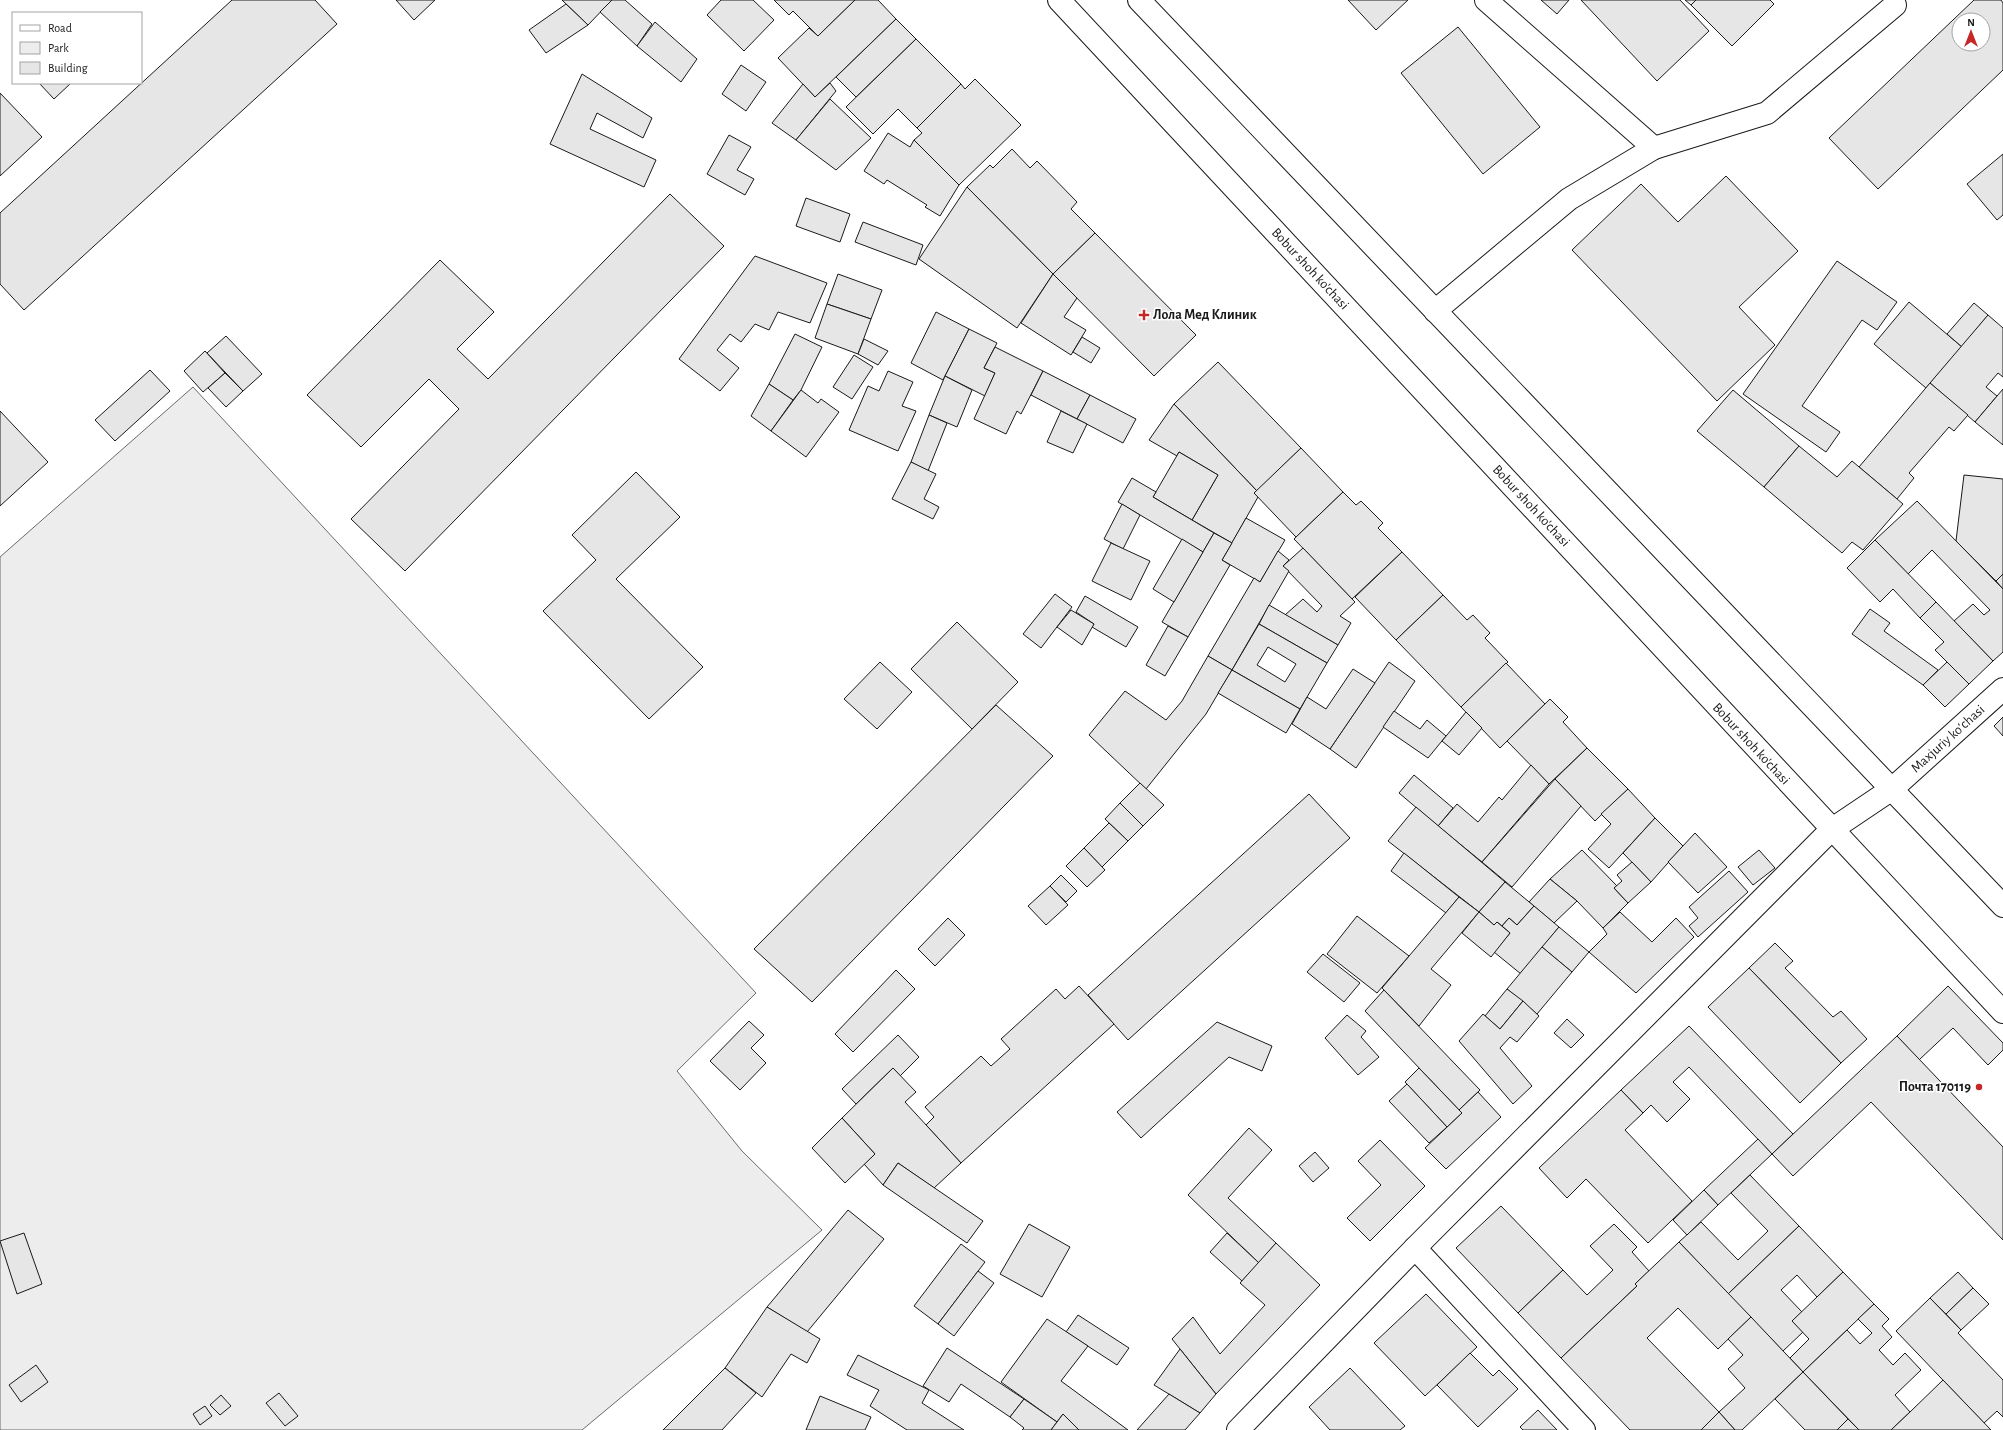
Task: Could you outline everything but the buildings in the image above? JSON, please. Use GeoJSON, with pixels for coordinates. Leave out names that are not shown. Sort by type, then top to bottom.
{"type":"FeatureCollection","features":[{"type":"Feature","properties":{"kind":"main road","name":"Bobur shoh ko'chasi"},"geometry":{"type":"LineString","coordinates":[[1059,0],[1831,830],[2003,1012]]}},
{"type":"Feature","properties":{"kind":"main road"},"geometry":{"type":"LineString","coordinates":[[1139,0],[2003,906]]}},
{"type":"Feature","properties":{"kind":"main road"},"geometry":{"type":"LineString","coordinates":[[1486,0],[1654,148]]}},
{"type":"Feature","properties":{"kind":"main road"},"geometry":{"type":"LineString","coordinates":[[1435,310],[1568,199],[1654,148],[1766,113],[1896,2]]}},
{"type":"Feature","properties":{"kind":"main road","name":"Maxjuriy koʻchasi"},"geometry":{"type":"LineString","coordinates":[[1238,1430],[1415,1248],[1831,830],[1892,789],[2003,689]]}},
{"type":"Feature","properties":{"kind":"main road"},"geometry":{"type":"LineString","coordinates":[[1415,1248],[1584,1430]]}},
{"type":"Feature","properties":{"kind":"green space"},"geometry":{"type":"Polygon","coordinates":[[[193,387],[756,993],[677,1071],[742,1151],[822,1230],[582,1430],[0,1430],[0,557],[193,387]]]}},
{"type":"Feature","properties":{"kind":"place","name":"Лола Мед Клиник"},"geometry":{"type":"Point","coordinates":[1144,315]}},
{"type":"Feature","properties":{"kind":"place","name":"Почта 170119"},"geometry":{"type":"Point","coordinates":[1979,1087]}}]}
